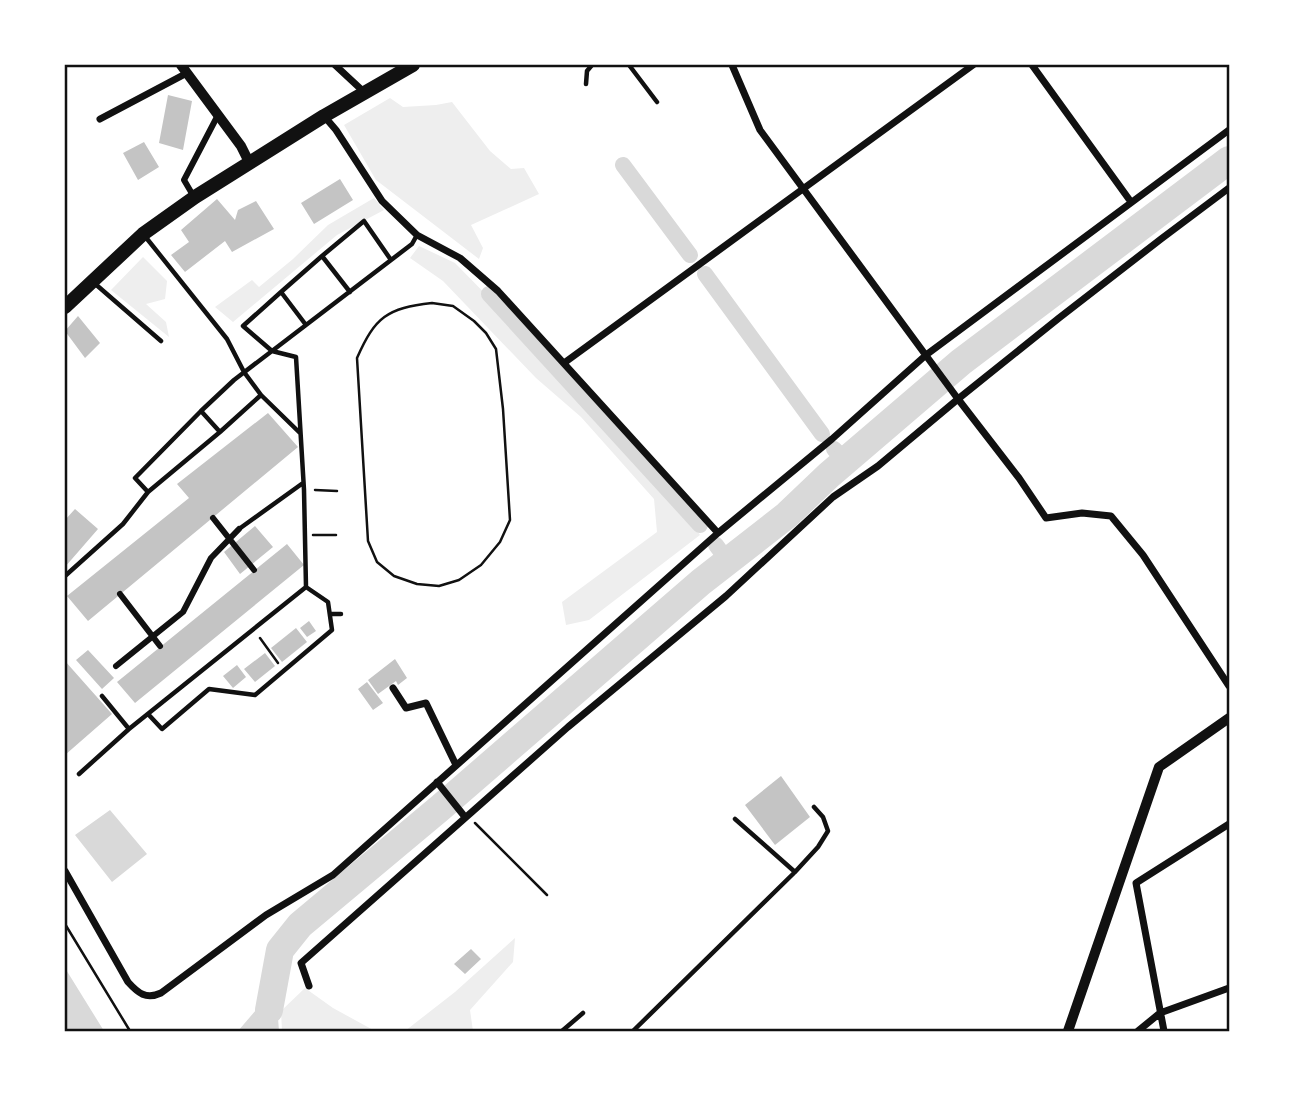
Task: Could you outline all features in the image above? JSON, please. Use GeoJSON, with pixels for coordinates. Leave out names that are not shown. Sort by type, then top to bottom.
{"type":"FeatureCollection","features":[{"type":"Feature","properties":{"kind":"main road"},"geometry":{"type":"LineString","coordinates":[[65,307],[143,234],[195,197],[324,116],[413,65]]}},
{"type":"Feature","properties":{"kind":"street"},"geometry":{"type":"LineString","coordinates":[[335,65],[364,92]]}},
{"type":"Feature","properties":{"kind":"street"},"geometry":{"type":"LineString","coordinates":[[732,65],[760,130],[1046,518],[1082,513],[1111,516],[1143,555],[1229,686]]}},
{"type":"Feature","properties":{"kind":"street"},"geometry":{"type":"LineString","coordinates":[[564,363],[974,65]]}},
{"type":"Feature","properties":{"kind":"street"},"geometry":{"type":"LineString","coordinates":[[1032,65],[1131,202]]}},
{"type":"Feature","properties":{"kind":"street"},"geometry":{"type":"LineString","coordinates":[[100,118],[184,69],[241,146],[249,162]]}},
{"type":"Feature","properties":{"kind":"street"},"geometry":{"type":"LineString","coordinates":[[195,197],[184,180],[218,115]]}},
{"type":"Feature","properties":{"kind":"street"},"geometry":{"type":"LineString","coordinates":[[324,116],[382,201],[417,235],[460,258],[498,291],[718,533]]}},
{"type":"Feature","properties":{"kind":"street"},"geometry":{"type":"LineString","coordinates":[[65,871],[128,982],[141,995],[155,996],[161,993],[266,915],[333,875],[718,533],[832,439],[926,355],[1229,130]]}},
{"type":"Feature","properties":{"kind":"street"},"geometry":{"type":"LineString","coordinates":[[309,986],[301,963],[568,727],[726,596],[833,497],[878,466],[958,399],[1229,188]]}},
{"type":"Feature","properties":{"kind":"street"},"geometry":{"type":"LineString","coordinates":[[213,518],[254,570]]}},
{"type":"Feature","properties":{"kind":"street"},"geometry":{"type":"LineString","coordinates":[[116,666],[183,612],[211,558],[239,529]]}},
{"type":"Feature","properties":{"kind":"street"},"geometry":{"type":"LineString","coordinates":[[120,594],[160,646]]}},
{"type":"Feature","properties":{"kind":"street"},"geometry":{"type":"LineString","coordinates":[[393,688],[407,708],[426,703],[456,765]]}},
{"type":"Feature","properties":{"kind":"street"},"geometry":{"type":"LineString","coordinates":[[1068,1031],[1159,767],[1229,718]]}},
{"type":"Feature","properties":{"kind":"street"},"geometry":{"type":"LineString","coordinates":[[437,782],[465,817]]}},
{"type":"Feature","properties":{"kind":"street"},"geometry":{"type":"LineString","coordinates":[[1164,1031],[1136,883],[1229,824]]}},
{"type":"Feature","properties":{"kind":"street"},"geometry":{"type":"LineString","coordinates":[[1138,1031],[1160,1013],[1229,988]]}},
{"type":"Feature","properties":{"kind":"lane"},"geometry":{"type":"LineString","coordinates":[[586,85],[587,71],[592,65]]}},
{"type":"Feature","properties":{"kind":"lane"},"geometry":{"type":"LineString","coordinates":[[629,65],[657,102]]}},
{"type":"Feature","properties":{"kind":"lane"},"geometry":{"type":"LineString","coordinates":[[306,587],[304,489],[296,357],[272,351],[243,326],[364,221],[391,260]]}},
{"type":"Feature","properties":{"kind":"lane"},"geometry":{"type":"LineString","coordinates":[[143,234],[227,339],[244,372],[261,395],[301,435]]}},
{"type":"Feature","properties":{"kind":"lane"},"geometry":{"type":"LineString","coordinates":[[148,492],[135,478],[201,411],[244,372],[412,244],[417,235]]}},
{"type":"Feature","properties":{"kind":"lane"},"geometry":{"type":"LineString","coordinates":[[322,256],[350,292]]}},
{"type":"Feature","properties":{"kind":"lane"},"geometry":{"type":"LineString","coordinates":[[92,282],[161,341]]}},
{"type":"Feature","properties":{"kind":"lane"},"geometry":{"type":"LineString","coordinates":[[281,292],[306,325]]}},
{"type":"Feature","properties":{"kind":"lane"},"geometry":{"type":"LineString","coordinates":[[65,576],[123,524],[148,492],[261,395]]}},
{"type":"Feature","properties":{"kind":"lane"},"geometry":{"type":"LineString","coordinates":[[201,411],[220,432]]}},
{"type":"Feature","properties":{"kind":"lane"},"geometry":{"type":"LineString","coordinates":[[239,529],[303,482]]}},
{"type":"Feature","properties":{"kind":"lane"},"geometry":{"type":"LineString","coordinates":[[148,714],[162,729],[209,689],[255,695],[332,630],[328,602],[306,587]]}},
{"type":"Feature","properties":{"kind":"lane"},"geometry":{"type":"LineString","coordinates":[[79,774],[148,714],[306,587]]}},
{"type":"Feature","properties":{"kind":"lane"},"geometry":{"type":"LineString","coordinates":[[330,614],[341,614]]}},
{"type":"Feature","properties":{"kind":"lane"},"geometry":{"type":"LineString","coordinates":[[102,696],[130,729]]}},
{"type":"Feature","properties":{"kind":"lane"},"geometry":{"type":"LineString","coordinates":[[633,1031],[818,847],[828,831],[823,817],[814,807]]}},
{"type":"Feature","properties":{"kind":"lane"},"geometry":{"type":"LineString","coordinates":[[735,819],[795,872]]}},
{"type":"Feature","properties":{"kind":"lane"},"geometry":{"type":"LineString","coordinates":[[562,1031],[583,1013]]}},
{"type":"Feature","properties":{"kind":"path"},"geometry":{"type":"LineString","coordinates":[[432,303],[453,306],[486,333],[496,349],[503,409],[510,520],[500,542],[481,565],[459,580],[439,586],[417,584],[394,576],[377,562],[369,541],[357,358],[365,338],[376,322],[396,310],[414,305],[432,303]]}},
{"type":"Feature","properties":{"kind":"path"},"geometry":{"type":"LineString","coordinates":[[304,489],[337,491]]}},
{"type":"Feature","properties":{"kind":"path"},"geometry":{"type":"LineString","coordinates":[[306,535],[336,536]]}},
{"type":"Feature","properties":{"kind":"path"},"geometry":{"type":"LineString","coordinates":[[253,629],[284,671]]}},
{"type":"Feature","properties":{"kind":"path"},"geometry":{"type":"LineString","coordinates":[[465,817],[472,819],[547,895]]}},
{"type":"Feature","properties":{"kind":"path"},"geometry":{"type":"LineString","coordinates":[[65,924],[130,1031]]}},
{"type":"Feature","properties":{"kind":"shaded area"},"geometry":{"type":"Polygon","coordinates":[[[390,98],[403,107],[452,102],[490,151],[511,169],[524,168],[539,194],[471,225],[483,248],[479,259],[376,180],[344,125],[390,98]]]}},
{"type":"Feature","properties":{"kind":"shaded area"},"geometry":{"type":"Polygon","coordinates":[[[374,198],[384,210],[337,235],[233,322],[215,307],[252,280],[259,287],[328,225],[374,198]]]}},
{"type":"Feature","properties":{"kind":"shaded area"},"geometry":{"type":"Polygon","coordinates":[[[419,246],[455,263],[510,319],[687,512],[700,535],[589,620],[566,625],[562,602],[657,532],[654,499],[581,417],[536,378],[443,281],[410,258],[419,246]]]}},
{"type":"Feature","properties":{"kind":"shaded area"},"geometry":{"type":"Polygon","coordinates":[[[143,257],[167,281],[165,299],[146,304],[166,322],[169,337],[111,290],[143,257]]]}},
{"type":"Feature","properties":{"kind":"shaded area"},"geometry":{"type":"Polygon","coordinates":[[[110,810],[147,854],[112,882],[75,835],[110,810]]]}},
{"type":"Feature","properties":{"kind":"shaded area"},"geometry":{"type":"Polygon","coordinates":[[[515,938],[513,962],[470,1010],[473,1031],[405,1031],[455,992],[515,938]]]}},
{"type":"Feature","properties":{"kind":"shaded area"},"geometry":{"type":"Polygon","coordinates":[[[65,968],[104,1031],[65,1031],[65,968]]]}},
{"type":"Feature","properties":{"kind":"shaded area"},"geometry":{"type":"Polygon","coordinates":[[[305,988],[333,1008],[375,1031],[282,1031],[281,1011],[305,988]]]}},
{"type":"Feature","properties":{"kind":"shaded area"},"geometry":{"type":"Polygon","coordinates":[[[262,1003],[278,1018],[279,1031],[238,1031],[262,1003]]]}},
{"type":"Feature","properties":{"kind":"building"},"geometry":{"type":"Polygon","coordinates":[[[168,95],[192,101],[183,150],[159,143],[168,95]]]}},
{"type":"Feature","properties":{"kind":"building"},"geometry":{"type":"Polygon","coordinates":[[[144,142],[159,167],[138,180],[123,153],[144,142]]]}},
{"type":"Feature","properties":{"kind":"building"},"geometry":{"type":"Polygon","coordinates":[[[340,179],[353,200],[314,224],[301,203],[340,179]]]}},
{"type":"Feature","properties":{"kind":"building"},"geometry":{"type":"Polygon","coordinates":[[[217,199],[235,220],[238,210],[256,201],[274,229],[232,252],[225,241],[185,272],[171,255],[189,242],[181,230],[217,199]]]}},
{"type":"Feature","properties":{"kind":"building"},"geometry":{"type":"Polygon","coordinates":[[[78,316],[100,343],[85,358],[65,331],[78,316]]]}},
{"type":"Feature","properties":{"kind":"building"},"geometry":{"type":"Polygon","coordinates":[[[268,413],[298,447],[88,621],[67,596],[189,498],[177,484],[268,413]]]}},
{"type":"Feature","properties":{"kind":"building"},"geometry":{"type":"Polygon","coordinates":[[[75,509],[98,529],[65,567],[65,520],[75,509]]]}},
{"type":"Feature","properties":{"kind":"building"},"geometry":{"type":"Polygon","coordinates":[[[255,526],[273,547],[240,574],[224,552],[255,526]]]}},
{"type":"Feature","properties":{"kind":"building"},"geometry":{"type":"Polygon","coordinates":[[[287,544],[304,565],[135,703],[117,682],[287,544]]]}},
{"type":"Feature","properties":{"kind":"building"},"geometry":{"type":"Polygon","coordinates":[[[309,621],[316,631],[307,637],[300,628],[309,621]]]}},
{"type":"Feature","properties":{"kind":"building"},"geometry":{"type":"Polygon","coordinates":[[[296,628],[307,642],[282,662],[271,648],[296,628]]]}},
{"type":"Feature","properties":{"kind":"building"},"geometry":{"type":"Polygon","coordinates":[[[88,650],[114,678],[102,689],[76,660],[88,650]]]}},
{"type":"Feature","properties":{"kind":"building"},"geometry":{"type":"Polygon","coordinates":[[[265,653],[275,666],[255,682],[244,669],[265,653]]]}},
{"type":"Feature","properties":{"kind":"building"},"geometry":{"type":"Polygon","coordinates":[[[395,659],[407,678],[398,685],[396,681],[378,694],[368,680],[395,659]]]}},
{"type":"Feature","properties":{"kind":"building"},"geometry":{"type":"Polygon","coordinates":[[[65,661],[112,714],[65,755],[65,661]]]}},
{"type":"Feature","properties":{"kind":"building"},"geometry":{"type":"Polygon","coordinates":[[[237,665],[246,677],[233,688],[223,676],[237,665]]]}},
{"type":"Feature","properties":{"kind":"building"},"geometry":{"type":"Polygon","coordinates":[[[367,682],[383,703],[373,710],[358,689],[367,682]]]}},
{"type":"Feature","properties":{"kind":"building"},"geometry":{"type":"Polygon","coordinates":[[[781,776],[810,817],[775,845],[745,805],[781,776]]]}},
{"type":"Feature","properties":{"kind":"building"},"geometry":{"type":"Polygon","coordinates":[[[471,949],[481,959],[465,974],[454,964],[471,949]]]}},
{"type":"Feature","properties":{"kind":"waterway"},"geometry":{"type":"LineString","coordinates":[[269,1010],[280,950],[300,925],[701,582],[787,515],[829,475],[961,362],[1229,160]]}},
{"type":"Feature","properties":{"kind":"waterway"},"geometry":{"type":"LineString","coordinates":[[623,165],[690,255]]}},
{"type":"Feature","properties":{"kind":"waterway"},"geometry":{"type":"LineString","coordinates":[[705,274],[822,434]]}},
{"type":"Feature","properties":{"kind":"waterway"},"geometry":{"type":"LineString","coordinates":[[489,294],[700,525]]}},
{"type":"Feature","properties":{"kind":"waterway"},"geometry":{"type":"LineString","coordinates":[[834,449],[846,461]]}},
{"type":"Feature","properties":{"kind":"waterway"},"geometry":{"type":"LineString","coordinates":[[716,545],[727,560]]}}]}
